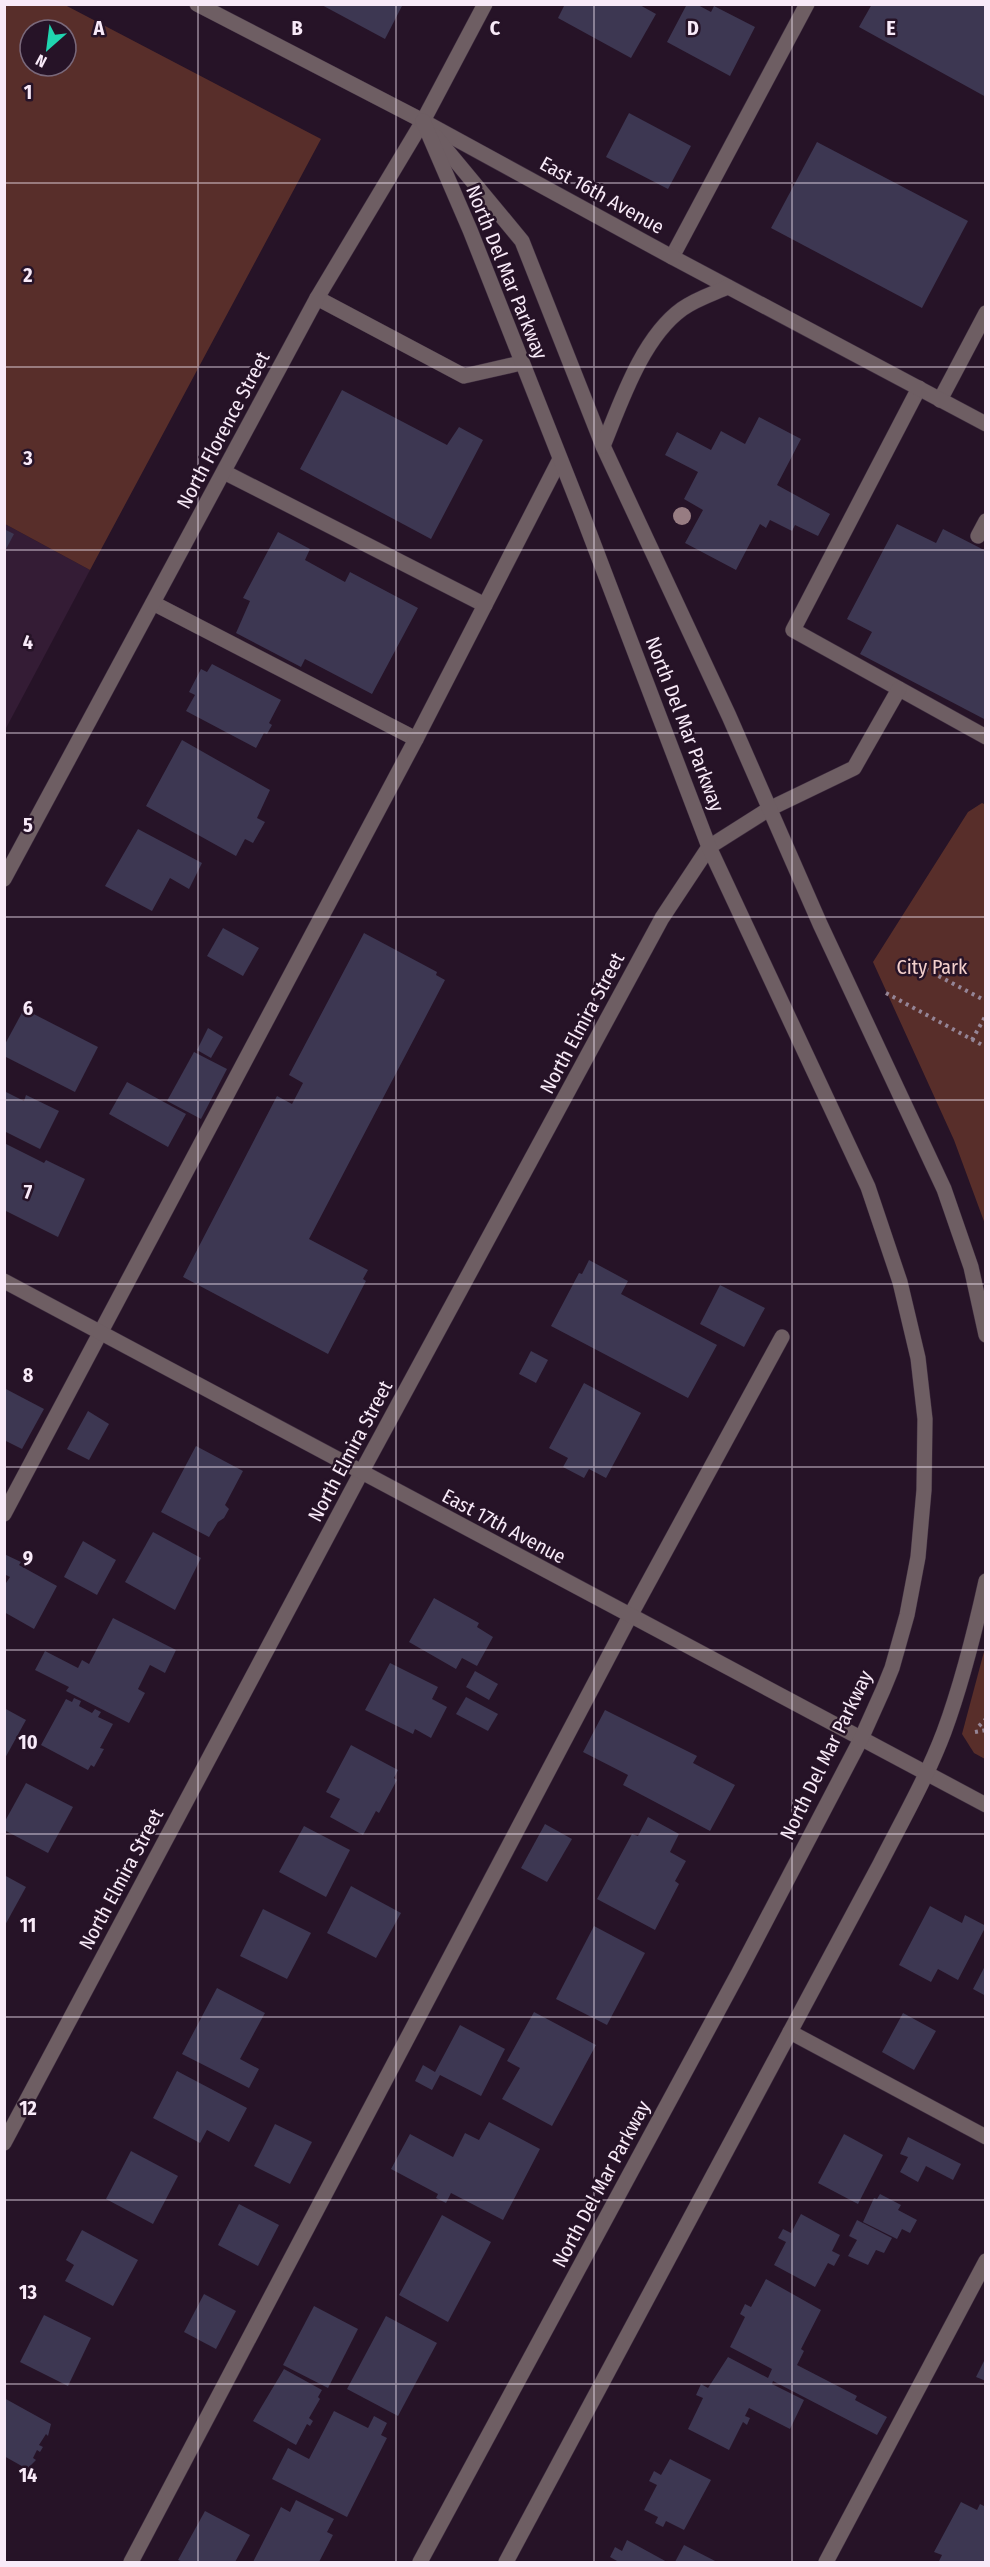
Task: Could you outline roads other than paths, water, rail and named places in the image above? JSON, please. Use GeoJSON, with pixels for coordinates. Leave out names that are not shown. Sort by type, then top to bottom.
{"type":"FeatureCollection","features":[{"type":"Feature","properties":{"kind":"street","name":"East 16th Avenue"},"geometry":{"type":"LineString","coordinates":[[197,4],[423,121],[986,424]]}},
{"type":"Feature","properties":{"kind":"street","name":"North Florence Street"},"geometry":{"type":"LineString","coordinates":[[4,879],[317,298],[423,121],[484,4]]}},
{"type":"Feature","properties":{"kind":"street"},"geometry":{"type":"LineString","coordinates":[[672,257],[807,4]]}},
{"type":"Feature","properties":{"kind":"street","name":"North Del Mar Parkway"},"geometry":{"type":"LineString","coordinates":[[420,2562],[739,1972],[861,1739],[892,1668],[907,1615],[918,1557],[924,1490],[925,1419],[918,1358],[900,1282],[868,1187],[709,847],[470,230],[423,121]]}},
{"type":"Feature","properties":{"kind":"street","name":"North Del Mar Parkway"},"geometry":{"type":"LineString","coordinates":[[423,121],[522,241],[603,446],[729,716],[852,994],[944,1189],[971,1267],[986,1335]]}},
{"type":"Feature","properties":{"kind":"street"},"geometry":{"type":"LineString","coordinates":[[603,446],[631,381],[665,325],[681,310],[728,287]]}},
{"type":"Feature","properties":{"kind":"street"},"geometry":{"type":"LineString","coordinates":[[317,298],[464,375],[521,363]]}},
{"type":"Feature","properties":{"kind":"street"},"geometry":{"type":"LineString","coordinates":[[940,400],[986,313]]}},
{"type":"Feature","properties":{"kind":"street"},"geometry":{"type":"LineString","coordinates":[[919,388],[793,630],[986,737]]}},
{"type":"Feature","properties":{"kind":"street"},"geometry":{"type":"LineString","coordinates":[[4,1514],[416,739],[559,461]]}},
{"type":"Feature","properties":{"kind":"street"},"geometry":{"type":"LineString","coordinates":[[224,472],[485,605]]}},
{"type":"Feature","properties":{"kind":"street"},"geometry":{"type":"LineString","coordinates":[[978,536],[986,521]]}},
{"type":"Feature","properties":{"kind":"street"},"geometry":{"type":"LineString","coordinates":[[153,603],[416,739]]}},
{"type":"Feature","properties":{"kind":"street","name":"North Elmira Street"},"geometry":{"type":"LineString","coordinates":[[4,2143],[361,1473],[662,918],[709,847],[769,809],[854,768],[899,689]]}},
{"type":"Feature","properties":{"kind":"street","name":"East 17th Avenue"},"geometry":{"type":"LineString","coordinates":[[4,1281],[986,1805]]}},
{"type":"Feature","properties":{"kind":"street"},"geometry":{"type":"LineString","coordinates":[[131,2562],[630,1616],[782,1337]]}},
{"type":"Feature","properties":{"kind":"street"},"geometry":{"type":"LineString","coordinates":[[506,2562],[880,1864],[926,1773],[944,1731],[976,1624],[986,1581]]}},
{"type":"Feature","properties":{"kind":"street"},"geometry":{"type":"LineString","coordinates":[[790,2032],[986,2137]]}},
{"type":"Feature","properties":{"kind":"street"},"geometry":{"type":"LineString","coordinates":[[826,2562],[986,2261]]}},
{"type":"Feature","properties":{"kind":"park label","name":"City Park"},"geometry":{"type":"Point","coordinates":[932,967]}}]}
